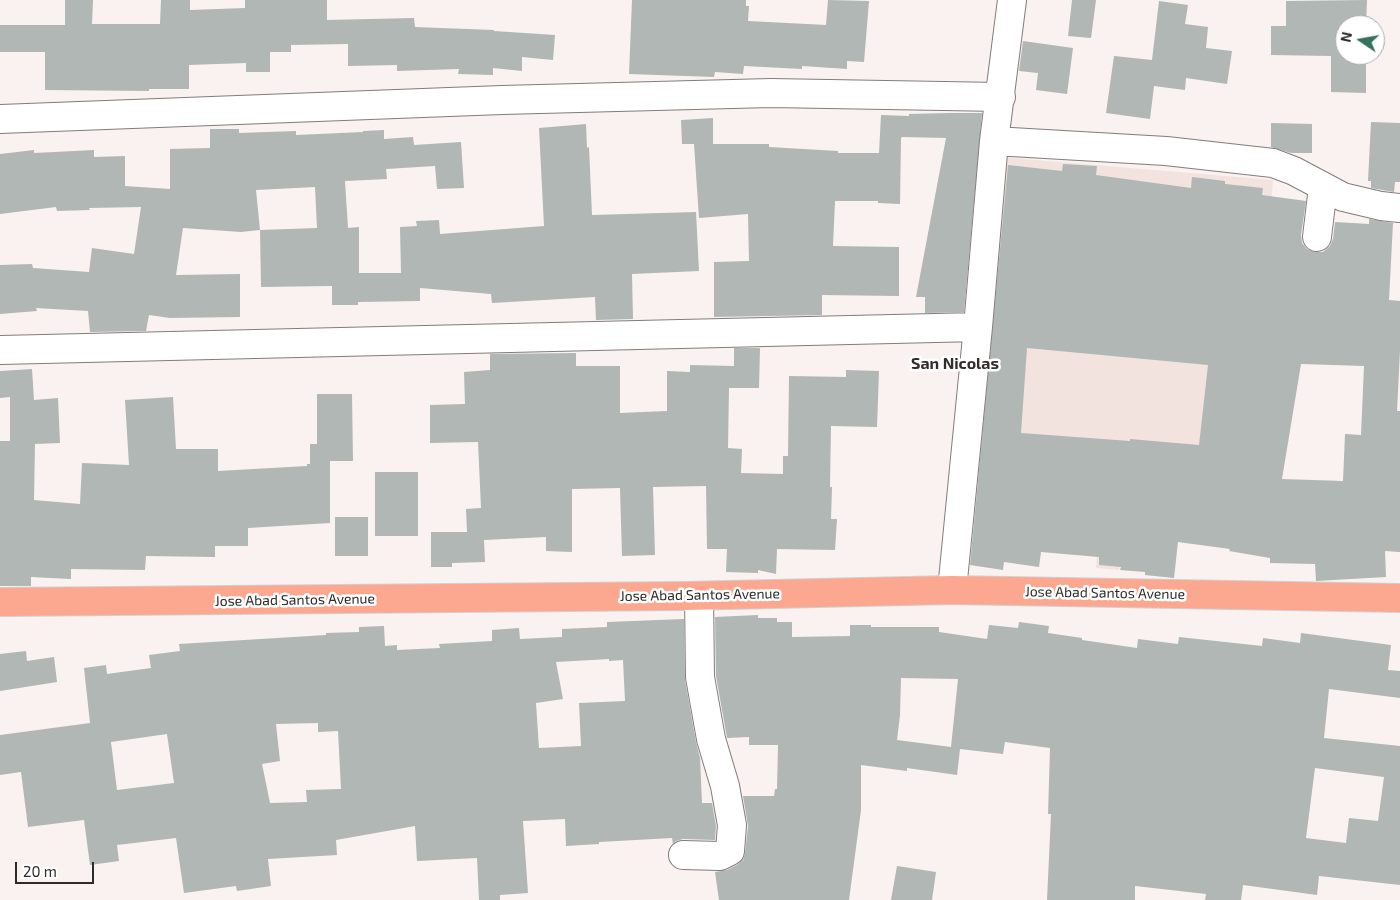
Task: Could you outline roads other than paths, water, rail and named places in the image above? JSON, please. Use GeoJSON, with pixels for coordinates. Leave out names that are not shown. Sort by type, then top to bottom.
{"type":"FeatureCollection","features":[{"type":"Feature","properties":{"kind":"highway","name":"Jose Abad Santos Avenue"},"geometry":{"type":"LineString","coordinates":[[0,602],[699,596],[952,590],[1400,598]]}},
{"type":"Feature","properties":{"kind":"street"},"geometry":{"type":"LineString","coordinates":[[952,590],[994,141],[1012,0]]}},
{"type":"Feature","properties":{"kind":"street"},"geometry":{"type":"LineString","coordinates":[[0,119],[502,100],[741,94],[1000,97]]}},
{"type":"Feature","properties":{"kind":"street"},"geometry":{"type":"LineString","coordinates":[[994,141],[1166,151],[1273,163],[1294,171],[1343,197],[1381,206],[1400,208]]}},
{"type":"Feature","properties":{"kind":"street"},"geometry":{"type":"LineString","coordinates":[[1317,237],[1323,187]]}},
{"type":"Feature","properties":{"kind":"street"},"geometry":{"type":"LineString","coordinates":[[0,350],[978,327]]}},
{"type":"Feature","properties":{"kind":"street"},"geometry":{"type":"LineString","coordinates":[[683,855],[720,856],[730,851],[732,825],[726,786],[711,739],[700,677],[699,596]]}},
{"type":"Feature","properties":{"kind":"district","name":"San Nicolas"},"geometry":{"type":"Point","coordinates":[955,364]}}]}
